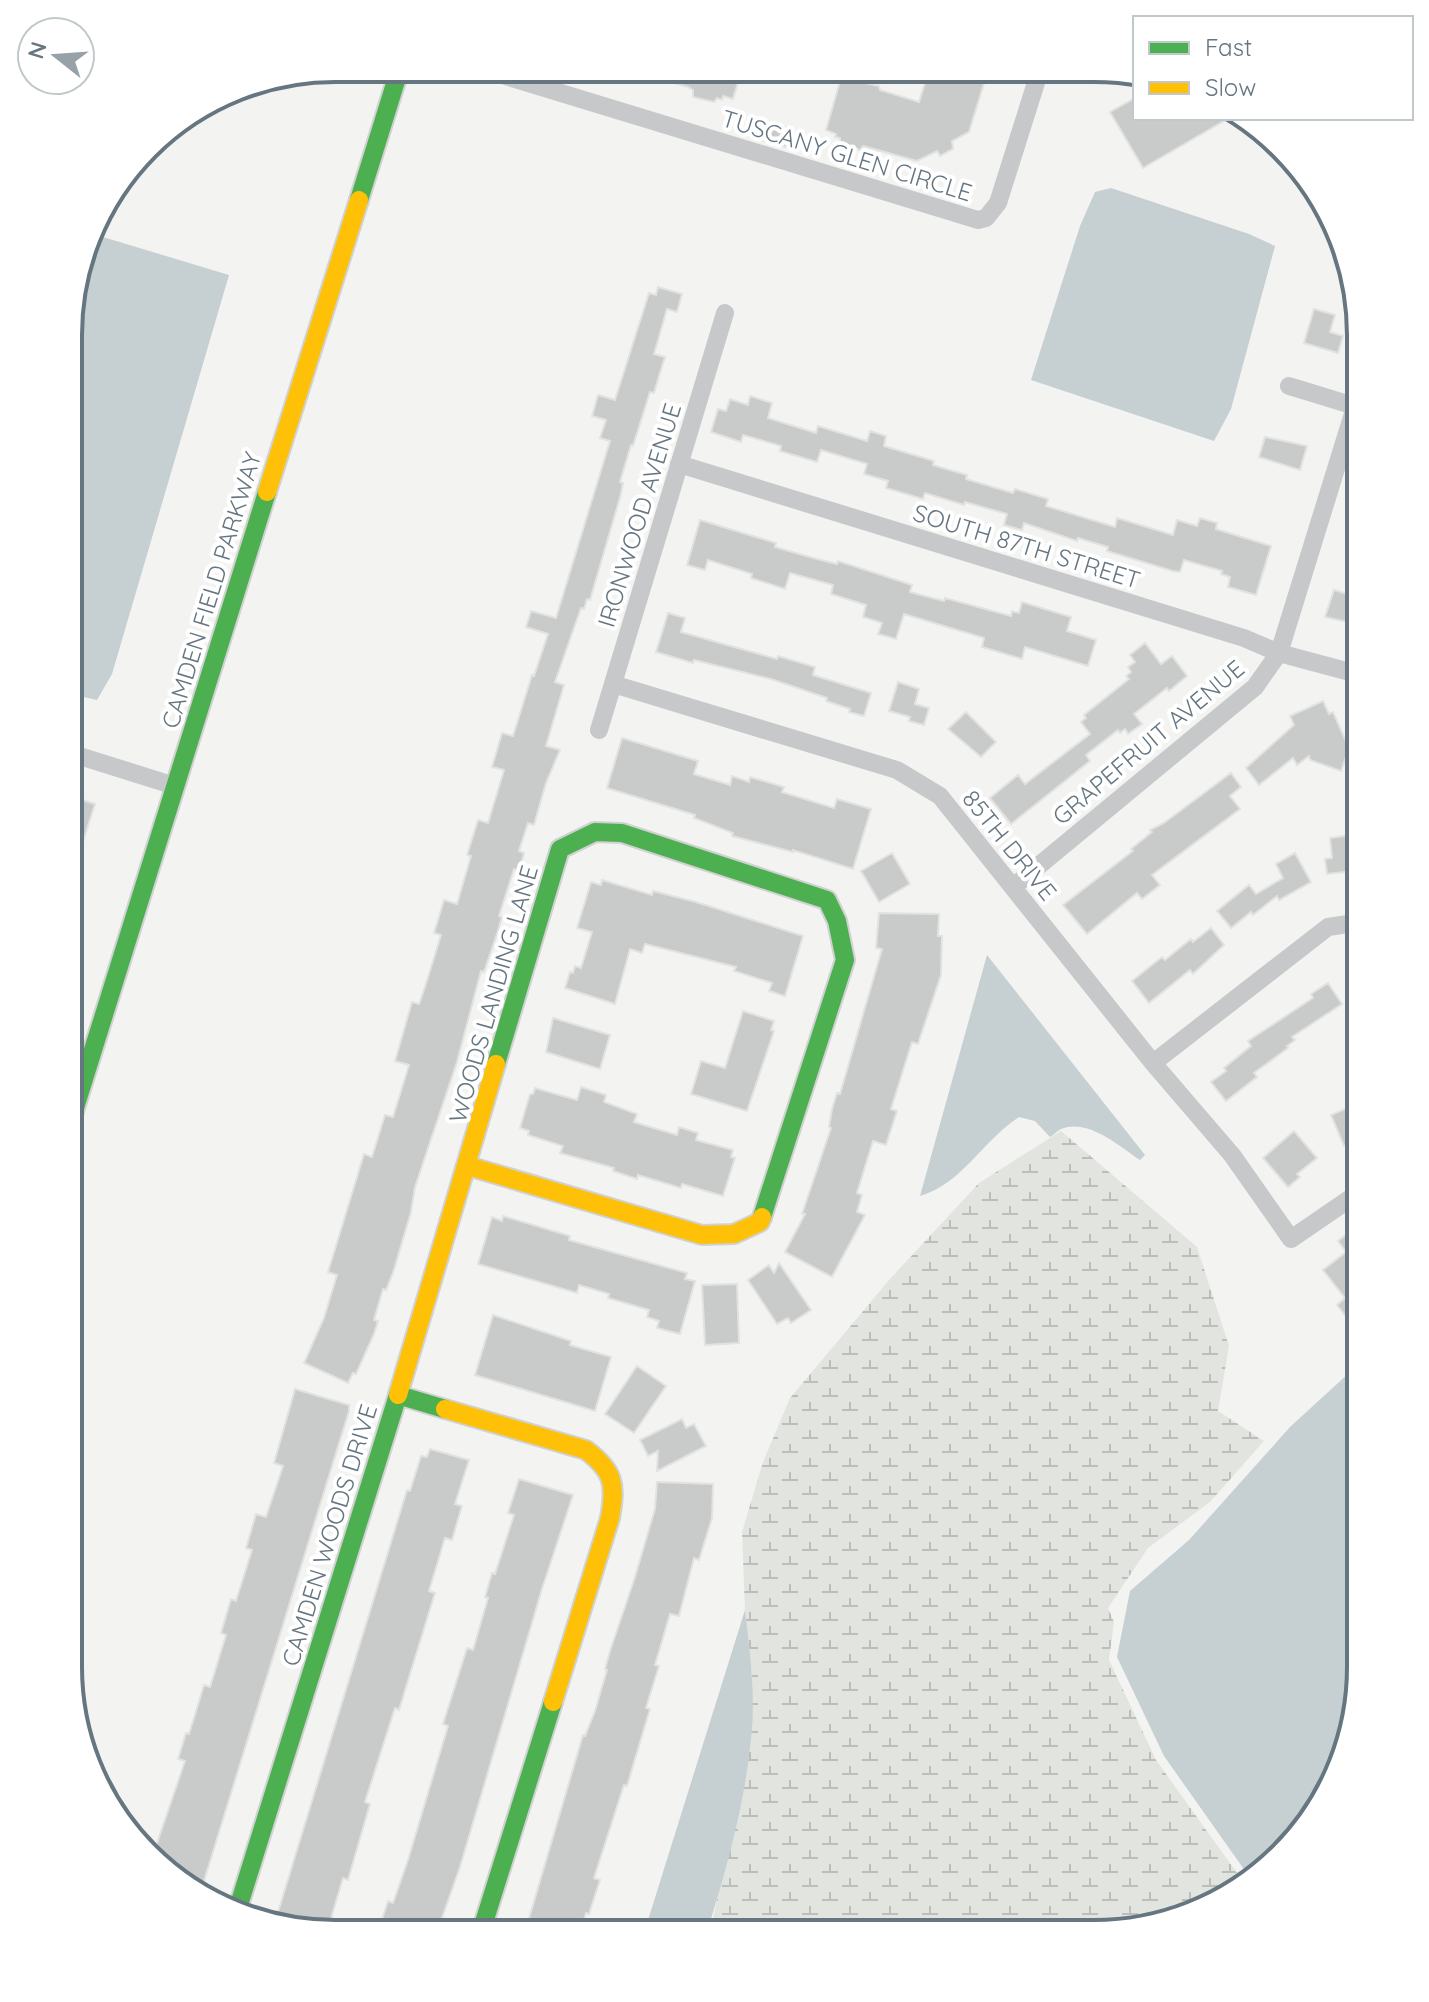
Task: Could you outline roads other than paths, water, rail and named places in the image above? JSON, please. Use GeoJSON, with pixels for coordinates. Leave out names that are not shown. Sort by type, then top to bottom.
{"type":"FeatureCollection","features":[{"type":"Feature","properties":{"kind":"street","name":"TUSCANY GLEN CIRCLE"},"geometry":{"type":"LineString","coordinates":[[525,83],[978,220],[986,218],[993,211],[1002,192],[1036,82]]}},
{"type":"Feature","properties":{"kind":"street","name":"CAMDEN FIELD PARKWAY"},"geometry":{"type":"LineString","coordinates":[[82,1085],[395,83]]}},
{"type":"Feature","properties":{"kind":"street"},"geometry":{"type":"LineString","coordinates":[[542,88],[544,83]]}},
{"type":"Feature","properties":{"kind":"street","name":"IRONWOOD AVENUE"},"geometry":{"type":"LineString","coordinates":[[599,730],[725,313]]}},
{"type":"Feature","properties":{"kind":"street"},"geometry":{"type":"LineString","coordinates":[[1289,386],[1347,404]]}},
{"type":"Feature","properties":{"kind":"street","name":"GRAPEFRUIT AVENUE"},"geometry":{"type":"LineString","coordinates":[[1013,887],[1255,687],[1279,653],[1347,442]]}},
{"type":"Feature","properties":{"kind":"street","name":"SOUTH 87TH STREET"},"geometry":{"type":"LineString","coordinates":[[679,464],[1244,638],[1279,653],[1347,671]]}},
{"type":"Feature","properties":{"kind":"street","name":"85TH DRIVE"},"geometry":{"type":"LineString","coordinates":[[613,684],[897,770],[940,796],[1153,1063],[1232,1155],[1291,1239],[1346,1201]]}},
{"type":"Feature","properties":{"kind":"street"},"geometry":{"type":"LineString","coordinates":[[82,757],[175,786]]}},
{"type":"Feature","properties":{"kind":"street","name":"WOODS LANDING LANE"},"geometry":{"type":"LineString","coordinates":[[398,1395],[560,849],[595,832],[622,833],[827,900],[837,921],[845,960],[760,1222],[734,1234],[702,1235],[468,1166]]}},
{"type":"Feature","properties":{"kind":"street"},"geometry":{"type":"LineString","coordinates":[[1153,1063],[1328,927],[1347,924]]}},
{"type":"Feature","properties":{"kind":"street","name":"CAMDEN WOODS DRIVE"},"geometry":{"type":"LineString","coordinates":[[240,1901],[398,1395],[586,1450],[606,1465],[615,1492],[610,1518],[485,1920]]}}]}
